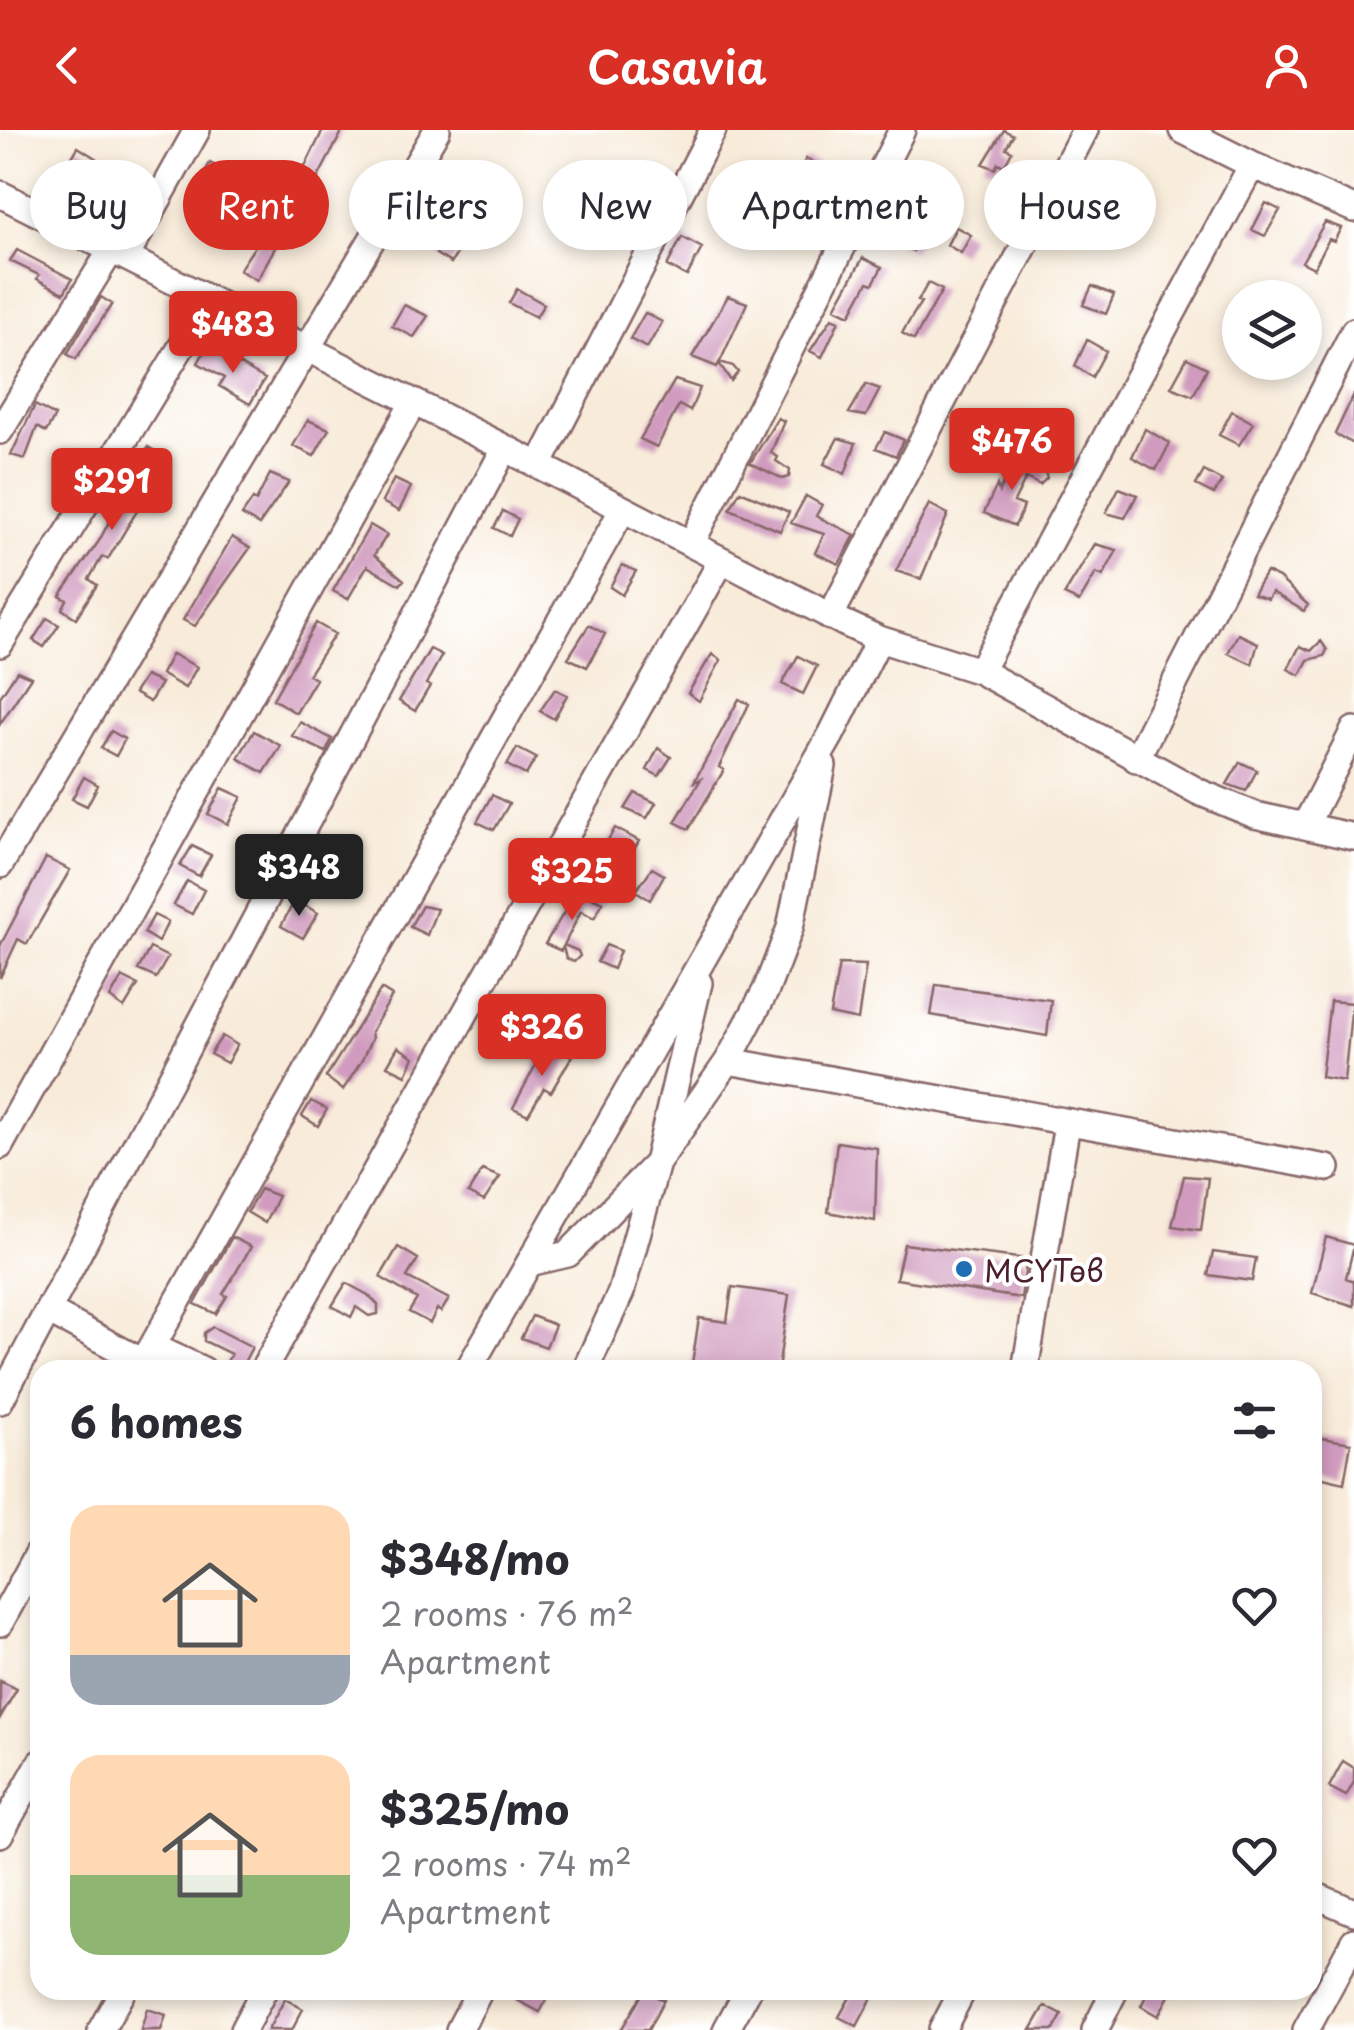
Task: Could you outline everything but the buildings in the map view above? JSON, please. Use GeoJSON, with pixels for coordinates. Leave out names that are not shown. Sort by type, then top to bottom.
{"type":"FeatureCollection","features":[{"type":"Feature","properties":{"kind":"street"},"geometry":{"type":"LineString","coordinates":[[0,431],[197,130]]}},
{"type":"Feature","properties":{"kind":"street"},"geometry":{"type":"LineString","coordinates":[[0,865],[437,130]]}},
{"type":"Feature","properties":{"kind":"street"},"geometry":{"type":"LineString","coordinates":[[538,465],[713,130]]}},
{"type":"Feature","properties":{"kind":"street"},"geometry":{"type":"LineString","coordinates":[[691,544],[902,130]]}},
{"type":"Feature","properties":{"kind":"street"},"geometry":{"type":"LineString","coordinates":[[830,616],[1085,130]]}},
{"type":"Feature","properties":{"kind":"street"},"geometry":{"type":"LineString","coordinates":[[1182,130],[1354,209]]}},
{"type":"Feature","properties":{"kind":"street"},"geometry":{"type":"LineString","coordinates":[[980,671],[1252,165]]}},
{"type":"Feature","properties":{"kind":"street"},"geometry":{"type":"LineString","coordinates":[[0,194],[830,616],[879,639],[980,671],[1199,792],[1254,815],[1354,837]]}},
{"type":"Feature","properties":{"kind":"street"},"geometry":{"type":"LineString","coordinates":[[0,644],[210,300]]}},
{"type":"Feature","properties":{"kind":"street"},"geometry":{"type":"LineString","coordinates":[[1136,759],[1354,331]]}},
{"type":"Feature","properties":{"kind":"street"},"geometry":{"type":"LineString","coordinates":[[0,1146],[413,403]]}},
{"type":"Feature","properties":{"kind":"street"},"geometry":{"type":"LineString","coordinates":[[0,1401],[505,448]]}},
{"type":"Feature","properties":{"kind":"street"},"geometry":{"type":"LineString","coordinates":[[48,1311],[145,1360],[623,509]]}},
{"type":"Feature","properties":{"kind":"street"},"geometry":{"type":"LineString","coordinates":[[269,1360],[722,560]]}},
{"type":"Feature","properties":{"kind":"street"},"geometry":{"type":"LineString","coordinates":[[474,1360],[830,735],[879,639]]}},
{"type":"Feature","properties":{"kind":"street"},"geometry":{"type":"LineString","coordinates":[[1305,826],[1354,730]]}},
{"type":"Feature","properties":{"kind":"street"},"geometry":{"type":"LineString","coordinates":[[528,1264],[568,1254],[656,1163],[728,1061],[766,990],[790,928],[830,735]]}},
{"type":"Feature","properties":{"kind":"street"},"geometry":{"type":"LineString","coordinates":[[589,1360],[621,1292],[705,956]]}},
{"type":"Feature","properties":{"kind":"street"},"geometry":{"type":"LineString","coordinates":[[728,1061],[1327,1168]]}},
{"type":"Feature","properties":{"kind":"street"},"geometry":{"type":"LineString","coordinates":[[1027,1360],[1067,1124]]}},
{"type":"Feature","properties":{"kind":"street"},"geometry":{"type":"LineString","coordinates":[[0,1623],[30,1568]]}},
{"type":"Feature","properties":{"kind":"street"},"geometry":{"type":"LineString","coordinates":[[0,1834],[30,1781]]}},
{"type":"Feature","properties":{"kind":"street"},"geometry":{"type":"LineString","coordinates":[[1322,1898],[1354,1912]]}},
{"type":"Feature","properties":{"kind":"street"},"geometry":{"type":"LineString","coordinates":[[1306,2030],[1354,1941]]}},
{"type":"Feature","properties":{"kind":"street"},"geometry":{"type":"LineString","coordinates":[[101,2030],[118,2000]]}},
{"type":"Feature","properties":{"kind":"street"},"geometry":{"type":"LineString","coordinates":[[243,2030],[259,2000]]}},
{"type":"Feature","properties":{"kind":"street"},"geometry":{"type":"LineString","coordinates":[[459,2030],[475,2000]]}},
{"type":"Feature","properties":{"kind":"street"},"geometry":{"type":"LineString","coordinates":[[726,2030],[742,2000]]}},
{"type":"Feature","properties":{"kind":"street"},"geometry":{"type":"LineString","coordinates":[[942,2030],[958,2000]]}},
{"type":"Feature","properties":{"kind":"street"},"geometry":{"type":"LineString","coordinates":[[1095,2030],[1110,2000]]}},
{"type":"Feature","properties":{"kind":"place","name":"МСҮТөв"},"geometry":{"type":"Point","coordinates":[964,1269]}}]}
